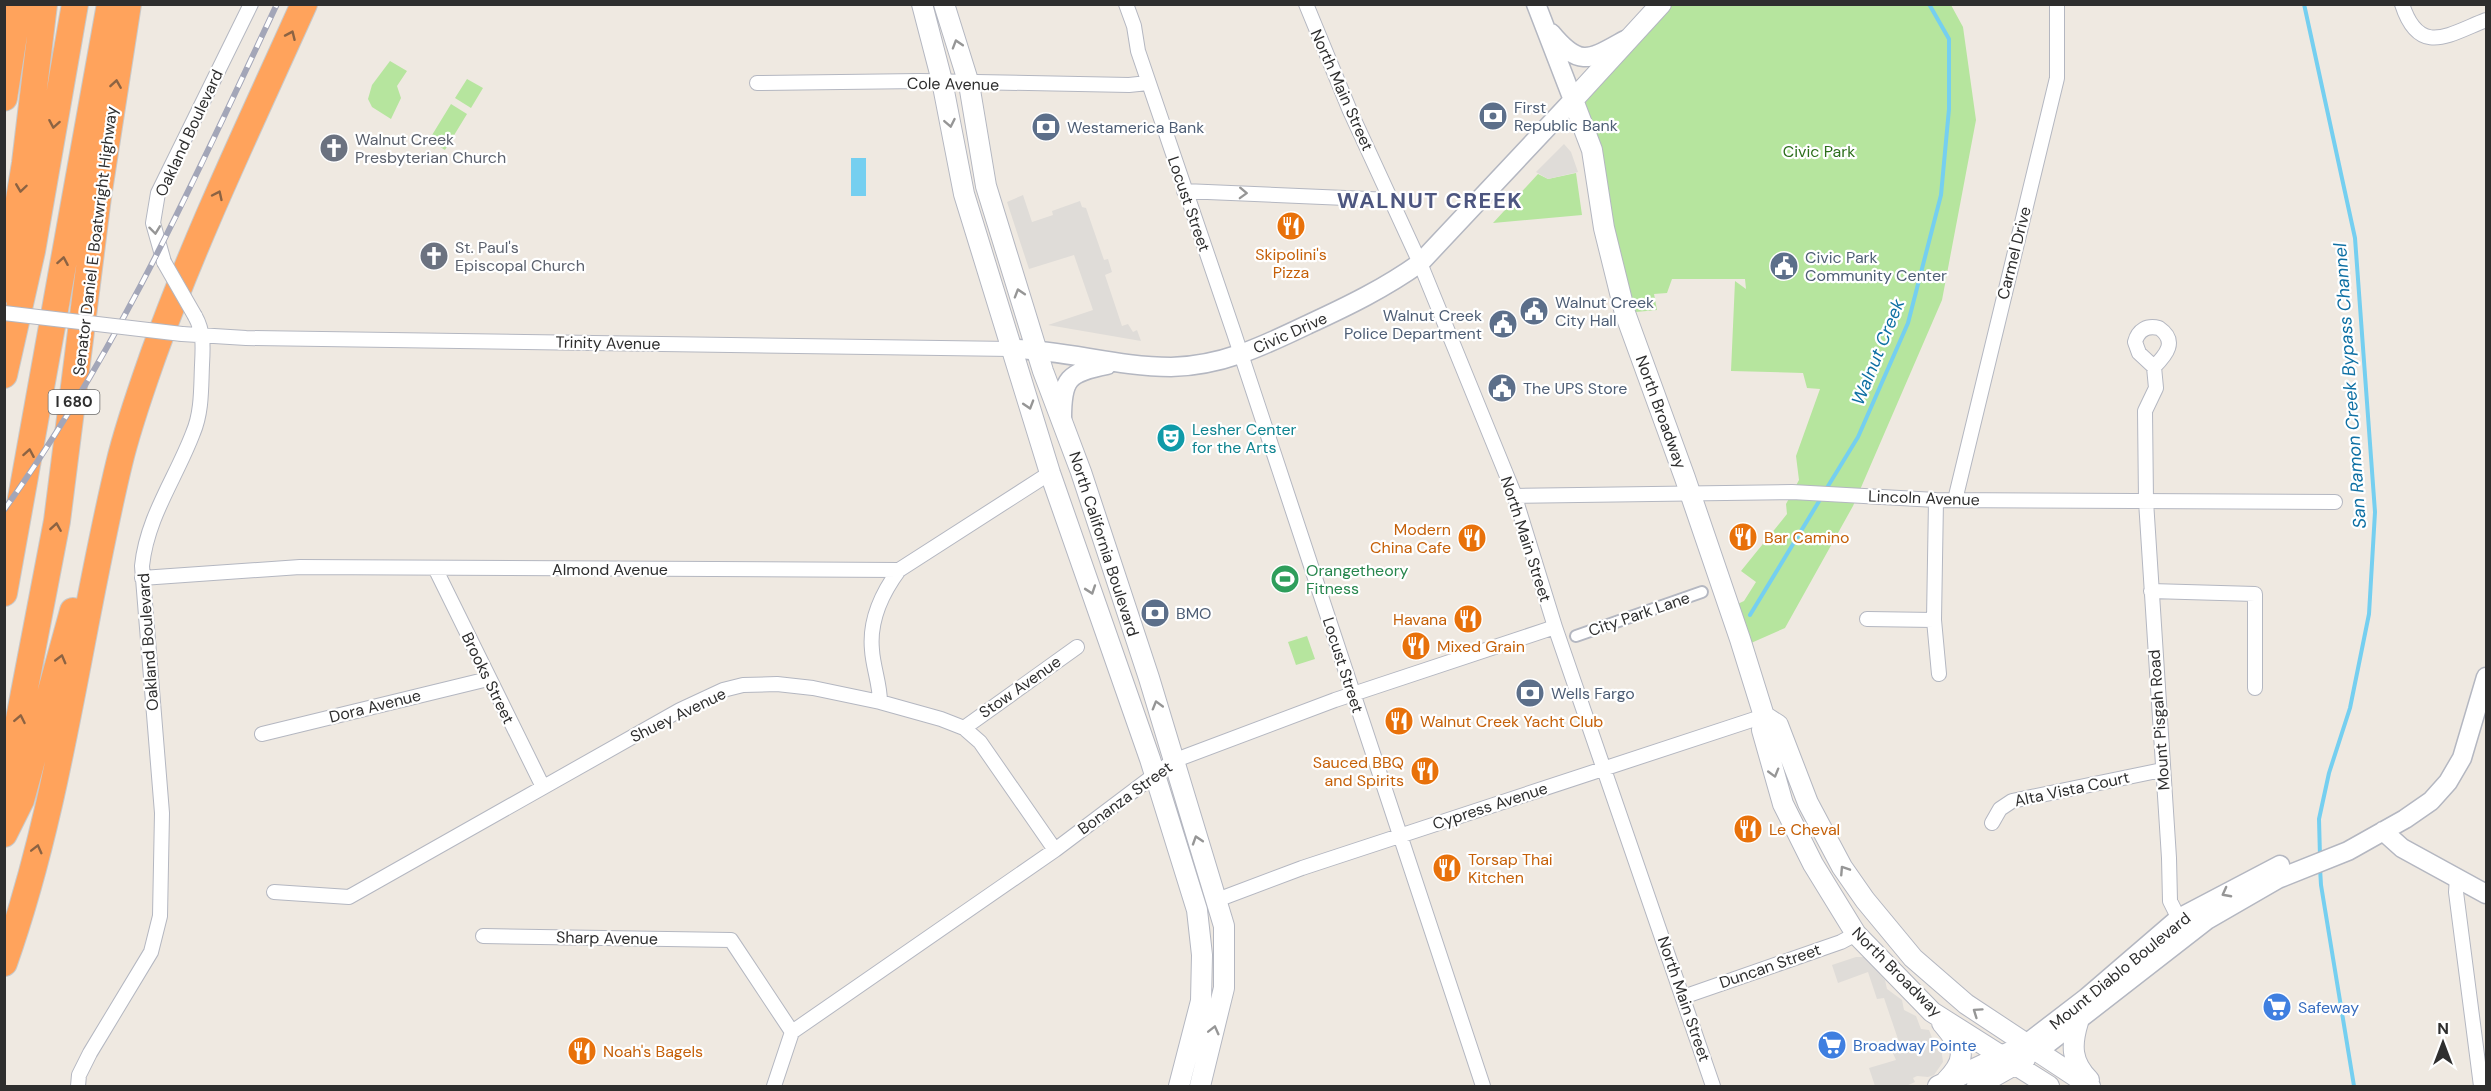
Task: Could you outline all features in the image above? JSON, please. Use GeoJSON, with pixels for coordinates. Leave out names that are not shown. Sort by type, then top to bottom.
{"type":"FeatureCollection","features":[{"type":"Feature","properties":{"kind":"highway"},"geometry":{"type":"LineString","coordinates":[[4,98],[19,4]]}},
{"type":"Feature","properties":{"kind":"highway"},"geometry":{"type":"LineString","coordinates":[[4,290],[25,163],[44,4]]}},
{"type":"Feature","properties":{"kind":"highway"},"geometry":{"type":"LineString","coordinates":[[4,375],[32,250],[75,4]]}},
{"type":"Feature","properties":{"kind":"highway"},"geometry":{"type":"LineString","coordinates":[[4,593],[110,4]]}},
{"type":"Feature","properties":{"kind":"highway","name":"Senator Daniel E Boatwright Highway"},"geometry":{"type":"LineString","coordinates":[[4,797],[58,512],[98,197],[128,4]]}},
{"type":"Feature","properties":{"kind":"highway"},"geometry":{"type":"LineString","coordinates":[[4,834],[21,800],[58,672],[105,461],[134,368],[193,249],[304,4]]}},
{"type":"Feature","properties":{"kind":"highway"},"geometry":{"type":"LineString","coordinates":[[4,963],[22,906],[78,672],[119,464],[132,417],[193,249]]}},
{"type":"Feature","properties":{"kind":"main road","name":"North California Boulevard"},"geometry":{"type":"LineString","coordinates":[[922,4],[942,81],[964,194],[1050,473],[1154,774],[1197,910],[1202,954],[1201,1001],[1179,1086]]}},
{"type":"Feature","properties":{"kind":"main road","name":"North California Boulevard"},"geometry":{"type":"LineString","coordinates":[[944,4],[969,84],[986,186],[1036,349],[1099,523],[1217,900],[1224,934],[1224,988],[1200,1086]]}},
{"type":"Feature","properties":{"kind":"main road","name":"Civic Drive"},"geometry":{"type":"LineString","coordinates":[[1573,100],[1661,4]]}},
{"type":"Feature","properties":{"kind":"main road","name":"North Broadway"},"geometry":{"type":"LineString","coordinates":[[1573,100],[1592,150],[1604,228],[1625,313],[1689,492],[1764,716],[1762,730],[1783,804],[1813,864],[1856,934],[1932,1012],[2049,1086]]}},
{"type":"Feature","properties":{"kind":"main road","name":"North Broadway"},"geometry":{"type":"LineString","coordinates":[[1764,716],[1778,725],[1808,803],[1842,867],[1865,900],[1921,964],[1966,1004],[2090,1086]]}},
{"type":"Feature","properties":{"kind":"main road"},"geometry":{"type":"LineString","coordinates":[[1932,1012],[1961,1051],[1961,1063],[1940,1086]]}},
{"type":"Feature","properties":{"kind":"main road"},"geometry":{"type":"LineString","coordinates":[[2078,1022],[2072,1042],[2075,1061],[2095,1086]]}},
{"type":"Feature","properties":{"kind":"main road","name":"Mount Diablo Boulevard"},"geometry":{"type":"LineString","coordinates":[[1940,1086],[2008,1061],[2032,1048]]}},
{"type":"Feature","properties":{"kind":"main road","name":"Mount Diablo Boulevard"},"geometry":{"type":"LineString","coordinates":[[1977,1086],[2008,1061]]}},
{"type":"Feature","properties":{"kind":"street","name":"Oakland Boulevard"},"geometry":{"type":"LineString","coordinates":[[78,1086],[79,1075],[90,1053],[152,952],[160,916],[162,813],[142,578],[148,534],[159,503],[194,433],[199,415],[203,337],[195,316],[164,262],[153,223],[158,194],[251,4]]}},
{"type":"Feature","properties":{"kind":"street","name":"Locust Street"},"geometry":{"type":"LineString","coordinates":[[1126,4],[1148,83],[1241,355],[1483,1086]]}},
{"type":"Feature","properties":{"kind":"street","name":"North Main Street"},"geometry":{"type":"LineString","coordinates":[[1306,4],[1350,111],[1420,263],[1514,496],[1555,627],[1713,1086]]}},
{"type":"Feature","properties":{"kind":"street","name":"Carmel Drive"},"geometry":{"type":"LineString","coordinates":[[1955,500],[2057,78],[2057,4]]}},
{"type":"Feature","properties":{"kind":"street"},"geometry":{"type":"LineString","coordinates":[[2402,4],[2413,30],[2420,36],[2442,37],[2487,20]]}},
{"type":"Feature","properties":{"kind":"street"},"geometry":{"type":"LineString","coordinates":[[1537,11],[1565,50],[1582,58],[1595,57],[1632,36]]}},
{"type":"Feature","properties":{"kind":"street","name":"North Broadway"},"geometry":{"type":"LineString","coordinates":[[1537,11],[1573,100]]}},
{"type":"Feature","properties":{"kind":"street","name":"Cole Avenue"},"geometry":{"type":"LineString","coordinates":[[757,83],[942,81],[969,84],[1129,85],[1148,83]]}},
{"type":"Feature","properties":{"kind":"street","name":"Civic Drive"},"geometry":{"type":"LineString","coordinates":[[1012,349],[1036,349],[1168,367],[1200,366],[1241,355],[1366,298],[1420,263],[1573,100]]}},
{"type":"Feature","properties":{"kind":"street"},"geometry":{"type":"LineString","coordinates":[[1184,191],[1392,200]]}},
{"type":"Feature","properties":{"kind":"street","name":"Trinity Avenue"},"geometry":{"type":"LineString","coordinates":[[4,313],[203,337],[1012,349]]}},
{"type":"Feature","properties":{"kind":"street"},"geometry":{"type":"LineString","coordinates":[[1062,418],[1063,392],[1068,380],[1081,370],[1122,362]]}},
{"type":"Feature","properties":{"kind":"street","name":"Mount Pisgah Road"},"geometry":{"type":"LineString","coordinates":[[2154,367],[2156,388],[2145,411],[2146,501],[2169,858],[2168,892],[2172,909],[2183,926]]}},
{"type":"Feature","properties":{"kind":"street"},"geometry":{"type":"LineString","coordinates":[[880,702],[872,650],[873,628],[876,610],[887,587],[900,570],[1050,473]]}},
{"type":"Feature","properties":{"kind":"street","name":"Lincoln Avenue"},"geometry":{"type":"LineString","coordinates":[[1514,496],[1792,492],[1936,500],[2335,502]]}},
{"type":"Feature","properties":{"kind":"street"},"geometry":{"type":"LineString","coordinates":[[1936,500],[1934,620],[1939,674]]}},
{"type":"Feature","properties":{"kind":"street","name":"Almond Avenue"},"geometry":{"type":"LineString","coordinates":[[142,578],[300,567],[900,570]]}},
{"type":"Feature","properties":{"kind":"street","name":"Brooks Street"},"geometry":{"type":"LineString","coordinates":[[435,568],[543,787]]}},
{"type":"Feature","properties":{"kind":"street"},"geometry":{"type":"LineString","coordinates":[[2151,591],[2255,594],[2255,688]]}},
{"type":"Feature","properties":{"kind":"street","name":"City Park Lane"},"geometry":{"type":"LineString","coordinates":[[1576,636],[1702,592]]}},
{"type":"Feature","properties":{"kind":"street"},"geometry":{"type":"LineString","coordinates":[[1867,619],[1934,620]]}},
{"type":"Feature","properties":{"kind":"street","name":"Bonanza Street"},"geometry":{"type":"LineString","coordinates":[[792,1032],[1055,850],[1173,762],[1353,694],[1555,627]]}},
{"type":"Feature","properties":{"kind":"street","name":"Stow Avenue"},"geometry":{"type":"LineString","coordinates":[[964,728],[1077,647]]}},
{"type":"Feature","properties":{"kind":"street","name":"Mount Diablo Boulevard"},"geometry":{"type":"LineString","coordinates":[[2032,1048],[2086,998],[2183,926],[2305,859],[2383,831],[2431,801],[2448,782],[2462,758],[2487,678]]}},
{"type":"Feature","properties":{"kind":"street","name":"Dora Avenue"},"geometry":{"type":"LineString","coordinates":[[262,734],[488,679]]}},
{"type":"Feature","properties":{"kind":"street","name":"Shuey Avenue"},"geometry":{"type":"LineString","coordinates":[[274,892],[349,897],[680,710],[723,690],[743,685],[777,684],[813,688],[880,702],[964,728],[980,742],[1055,850]]}},
{"type":"Feature","properties":{"kind":"street","name":"Cypress Avenue"},"geometry":{"type":"LineString","coordinates":[[1217,900],[1292,872],[1764,716]]}},
{"type":"Feature","properties":{"kind":"street","name":"Alta Vista Court"},"geometry":{"type":"LineString","coordinates":[[1992,823],[2000,809],[2012,801],[2162,770]]}},
{"type":"Feature","properties":{"kind":"street"},"geometry":{"type":"LineString","coordinates":[[2383,831],[2403,848],[2487,894]]}},
{"type":"Feature","properties":{"kind":"street"},"geometry":{"type":"LineString","coordinates":[[2457,878],[2456,892],[2481,1086]]}},
{"type":"Feature","properties":{"kind":"street","name":"Mount Diablo Boulevard"},"geometry":{"type":"LineString","coordinates":[[2032,1048],[2078,1022],[2183,926]]}},
{"type":"Feature","properties":{"kind":"street","name":"Duncan Street"},"geometry":{"type":"LineString","coordinates":[[1683,997],[1841,942],[1856,934]]}},
{"type":"Feature","properties":{"kind":"street","name":"Sharp Avenue"},"geometry":{"type":"LineString","coordinates":[[483,936],[731,940],[792,1032]]}},
{"type":"Feature","properties":{"kind":"street"},"geometry":{"type":"LineString","coordinates":[[774,1086],[792,1032]]}},
{"type":"Feature","properties":{"kind":"green space","name":"Civic Park"},"geometry":{"type":"Polygon","coordinates":[[[1661,5],[1951,5],[1963,27],[1976,120],[1942,300],[1853,506],[1785,628],[1742,647],[1729,608],[1744,601],[1756,582],[1741,571],[1787,514],[1786,504],[1799,480],[1796,456],[1820,389],[1807,388],[1803,373],[1731,371],[1735,281],[1746,289],[1745,279],[1672,279],[1667,293],[1654,294],[1657,310],[1625,313],[1573,100],[1661,5]]]}},
{"type":"Feature","properties":{"kind":"green space"},"geometry":{"type":"Polygon","coordinates":[[[390,61],[407,71],[397,86],[401,98],[391,119],[372,107],[368,99],[372,85],[390,61]]]}},
{"type":"Feature","properties":{"kind":"green space"},"geometry":{"type":"Polygon","coordinates":[[[467,79],[483,88],[471,108],[455,98],[467,79]]]}},
{"type":"Feature","properties":{"kind":"green space"},"geometry":{"type":"Polygon","coordinates":[[[451,104],[467,114],[445,150],[429,140],[451,104]]]}},
{"type":"Feature","properties":{"kind":"green space"},"geometry":{"type":"Polygon","coordinates":[[[1576,173],[1582,215],[1493,223],[1538,174],[1548,179],[1576,173]]]}},
{"type":"Feature","properties":{"kind":"green space"},"geometry":{"type":"Polygon","coordinates":[[[1307,636],[1315,659],[1296,665],[1288,642],[1307,636]]]}},
{"type":"Feature","properties":{"kind":"shaded area"},"geometry":{"type":"Polygon","coordinates":[[[1564,144],[1571,152],[1578,172],[1548,179],[1536,172],[1564,144]]]}},
{"type":"Feature","properties":{"kind":"shaded area"},"geometry":{"type":"Polygon","coordinates":[[[1023,195],[1032,222],[1053,215],[1052,211],[1080,201],[1082,207],[1086,208],[1104,260],[1108,259],[1112,272],[1105,275],[1122,326],[1128,324],[1133,332],[1137,330],[1141,341],[1048,325],[1093,310],[1074,255],[1029,269],[1007,202],[1023,195]]]}},
{"type":"Feature","properties":{"kind":"shaded area"},"geometry":{"type":"Polygon","coordinates":[[[1856,957],[1865,957],[1885,980],[1887,989],[1902,1000],[1904,1010],[1916,1016],[1921,1029],[1929,1030],[1933,1040],[1941,1047],[1943,1062],[1934,1075],[1917,1076],[1913,1078],[1915,1082],[1906,1086],[1875,1086],[1869,1068],[1896,1060],[1891,1049],[1900,1045],[1884,998],[1877,999],[1868,972],[1838,983],[1832,965],[1856,957]]]}},
{"type":"Feature","properties":{"kind":"water"},"geometry":{"type":"Polygon","coordinates":[[[851,158],[866,158],[866,196],[851,196],[851,158]]]}},
{"type":"Feature","properties":{"kind":"waterway","name":"Walnut Creek"},"geometry":{"type":"LineString","coordinates":[[1825,491],[1858,437],[1908,323],[1941,195],[1949,109],[1949,39],[1929,4]]}},
{"type":"Feature","properties":{"kind":"waterway","name":"San Ramon Creek Bypass Channel"},"geometry":{"type":"LineString","coordinates":[[2304,4],[2355,238],[2375,512],[2369,614],[2350,708],[2329,773],[2319,819],[2320,857]]}},
{"type":"Feature","properties":{"kind":"waterway","name":"Walnut Creek"},"geometry":{"type":"LineString","coordinates":[[1750,615],[1821,498]]}},
{"type":"Feature","properties":{"kind":"waterway","name":"San Ramon Creek Bypass Channel"},"geometry":{"type":"LineString","coordinates":[[2320,868],[2354,1086]]}},
{"type":"Feature","properties":{"kind":"railway"},"geometry":{"type":"LineString","coordinates":[[4,510],[45,450],[118,327],[216,134],[277,4]]}},
{"type":"Feature","properties":{"kind":"place","name":"First Republic Bank"},"geometry":{"type":"Point","coordinates":[1493,116]}},
{"type":"Feature","properties":{"kind":"place","name":"Westamerica Bank"},"geometry":{"type":"Point","coordinates":[1046,127]}},
{"type":"Feature","properties":{"kind":"place","name":"Walnut Creek Presbyterian Church"},"geometry":{"type":"Point","coordinates":[334,148]}},
{"type":"Feature","properties":{"kind":"place","name":"Skipolini's Pizza"},"geometry":{"type":"Point","coordinates":[1291,226]}},
{"type":"Feature","properties":{"kind":"place","name":"St. Paul's Episcopal Church"},"geometry":{"type":"Point","coordinates":[434,256]}},
{"type":"Feature","properties":{"kind":"place","name":"Civic Park Community Center"},"geometry":{"type":"Point","coordinates":[1784,266]}},
{"type":"Feature","properties":{"kind":"place","name":"Walnut Creek City Hall"},"geometry":{"type":"Point","coordinates":[1534,311]}},
{"type":"Feature","properties":{"kind":"place","name":"Walnut Creek Police Department"},"geometry":{"type":"Point","coordinates":[1503,324]}},
{"type":"Feature","properties":{"kind":"place","name":"The UPS Store"},"geometry":{"type":"Point","coordinates":[1502,388]}},
{"type":"Feature","properties":{"kind":"place","name":"Lesher Center for the Arts"},"geometry":{"type":"Point","coordinates":[1171,438]}},
{"type":"Feature","properties":{"kind":"place","name":"Bar Camino"},"geometry":{"type":"Point","coordinates":[1743,537]}},
{"type":"Feature","properties":{"kind":"place","name":"Modern China Cafe"},"geometry":{"type":"Point","coordinates":[1472,538]}},
{"type":"Feature","properties":{"kind":"place","name":"Orangetheory Fitness"},"geometry":{"type":"Point","coordinates":[1285,579]}},
{"type":"Feature","properties":{"kind":"place","name":"BMO"},"geometry":{"type":"Point","coordinates":[1155,613]}},
{"type":"Feature","properties":{"kind":"place","name":"Havana"},"geometry":{"type":"Point","coordinates":[1468,619]}},
{"type":"Feature","properties":{"kind":"place","name":"Mixed Grain"},"geometry":{"type":"Point","coordinates":[1416,646]}},
{"type":"Feature","properties":{"kind":"place","name":"Wells Fargo"},"geometry":{"type":"Point","coordinates":[1530,693]}},
{"type":"Feature","properties":{"kind":"place","name":"Walnut Creek Yacht Club"},"geometry":{"type":"Point","coordinates":[1399,721]}},
{"type":"Feature","properties":{"kind":"place","name":"Sauced BBQ and Spirits"},"geometry":{"type":"Point","coordinates":[1425,771]}},
{"type":"Feature","properties":{"kind":"place","name":"Le Cheval"},"geometry":{"type":"Point","coordinates":[1748,829]}},
{"type":"Feature","properties":{"kind":"place","name":"Torsap Thai Kitchen"},"geometry":{"type":"Point","coordinates":[1447,868]}},
{"type":"Feature","properties":{"kind":"place","name":"Safeway"},"geometry":{"type":"Point","coordinates":[2277,1007]}},
{"type":"Feature","properties":{"kind":"place","name":"Broadway Pointe"},"geometry":{"type":"Point","coordinates":[1832,1045]}},
{"type":"Feature","properties":{"kind":"place","name":"Noah's Bagels"},"geometry":{"type":"Point","coordinates":[582,1051]}},
{"type":"Feature","properties":{"kind":"district","name":"WALNUT CREEK"},"geometry":{"type":"Point","coordinates":[1430,200]}}]}
